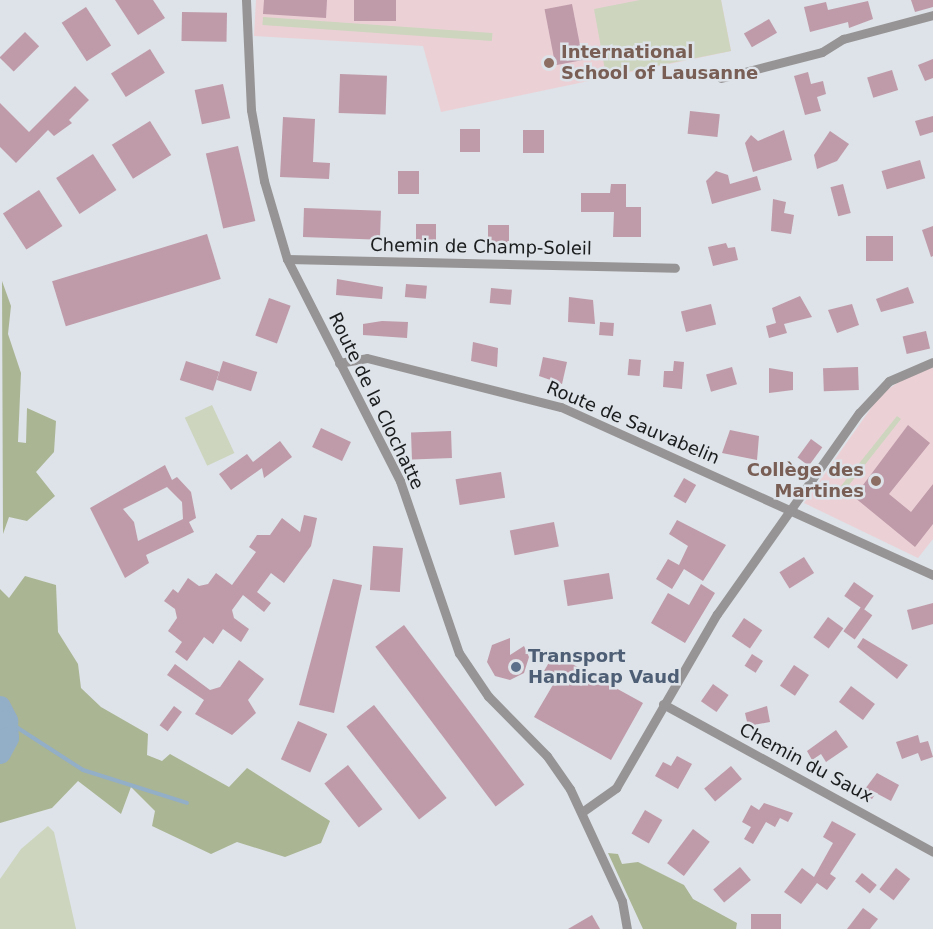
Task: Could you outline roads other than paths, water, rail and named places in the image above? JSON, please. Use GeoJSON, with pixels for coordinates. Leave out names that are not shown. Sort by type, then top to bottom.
{"type":"FeatureCollection","features":[{"type":"Feature","properties":{"kind":"street","name":"Route de la Clochatte"},"geometry":{"type":"LineString","coordinates":[[246,0],[251,110],[264,181],[288,259],[400,481],[459,653],[488,696],[556,767],[582,812],[622,901],[627,929]]}},
{"type":"Feature","properties":{"kind":"street"},"geometry":{"type":"LineString","coordinates":[[721,78],[933,15]]}},
{"type":"Feature","properties":{"kind":"street","name":"Chemin de Champ-Soleil"},"geometry":{"type":"LineString","coordinates":[[288,259],[675,268]]}},
{"type":"Feature","properties":{"kind":"street","name":"Route de Sauvabelin"},"geometry":{"type":"LineString","coordinates":[[339,363],[367,358],[561,407],[792,513],[806,515],[933,575]]}},
{"type":"Feature","properties":{"kind":"street"},"geometry":{"type":"LineString","coordinates":[[582,812],[616,788],[717,614],[792,513],[859,413],[889,381],[933,362]]}},
{"type":"Feature","properties":{"kind":"street","name":"Chemin du Saux"},"geometry":{"type":"LineString","coordinates":[[663,704],[933,852]]}},
{"type":"Feature","properties":{"kind":"waterway"},"geometry":{"type":"LineString","coordinates":[[0,707],[7,721],[8,738],[0,753]]}},
{"type":"Feature","properties":{"kind":"waterway"},"geometry":{"type":"LineString","coordinates":[[7,721],[83,770],[187,803]]}},
{"type":"Feature","properties":{"kind":"place","name":"International School of Lausanne"},"geometry":{"type":"Point","coordinates":[549,63]}},
{"type":"Feature","properties":{"kind":"place","name":"Collège des Martines"},"geometry":{"type":"Point","coordinates":[876,481]}},
{"type":"Feature","properties":{"kind":"place","name":"Transport Handicap Vaud"},"geometry":{"type":"Point","coordinates":[516,667]}}]}
